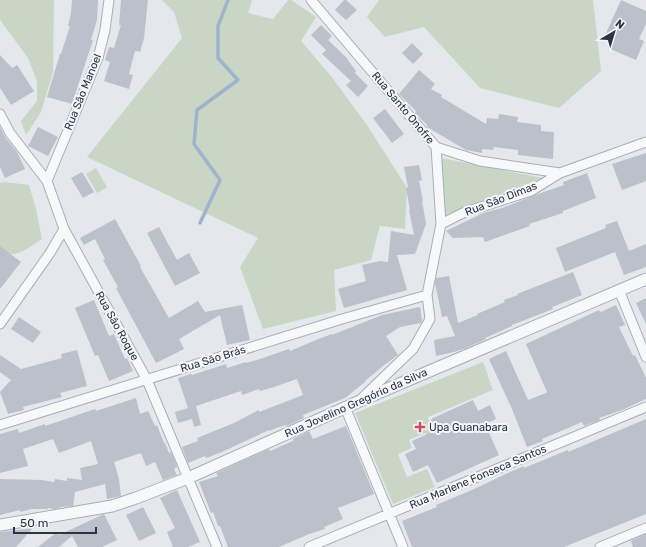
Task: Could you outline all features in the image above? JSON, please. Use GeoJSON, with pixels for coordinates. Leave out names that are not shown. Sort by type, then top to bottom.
{"type":"FeatureCollection","features":[{"type":"Feature","properties":{"kind":"street","name":"Rua São Manoel"},"geometry":{"type":"LineString","coordinates":[[47,181],[98,58],[105,30],[109,0]]}},
{"type":"Feature","properties":{"kind":"street","name":"Rua Santo Onofre"},"geometry":{"type":"LineString","coordinates":[[311,0],[436,148],[441,224],[427,295],[430,320],[413,349],[359,401]]}},
{"type":"Feature","properties":{"kind":"street","name":"Rua São Roque"},"geometry":{"type":"LineString","coordinates":[[0,114],[10,132],[47,181],[64,229],[146,380],[217,547]]}},
{"type":"Feature","properties":{"kind":"street","name":"Rua São Dimas"},"geometry":{"type":"LineString","coordinates":[[441,224],[465,212],[531,191],[560,173],[646,142]]}},
{"type":"Feature","properties":{"kind":"street","name":"Rua São Dimas"},"geometry":{"type":"LineString","coordinates":[[436,148],[480,161],[560,173]]}},
{"type":"Feature","properties":{"kind":"street"},"geometry":{"type":"LineString","coordinates":[[0,324],[50,253],[64,229]]}},
{"type":"Feature","properties":{"kind":"street","name":"Rua Jovelino Gregório da Silva"},"geometry":{"type":"LineString","coordinates":[[0,525],[112,506],[136,498],[188,478],[344,407],[646,279]]}},
{"type":"Feature","properties":{"kind":"street"},"geometry":{"type":"LineString","coordinates":[[619,290],[646,357]]}},
{"type":"Feature","properties":{"kind":"street","name":"Rua São Brás"},"geometry":{"type":"LineString","coordinates":[[0,425],[342,319],[427,295]]}},
{"type":"Feature","properties":{"kind":"street"},"geometry":{"type":"LineString","coordinates":[[344,407],[403,547]]}},
{"type":"Feature","properties":{"kind":"street","name":"Rua Marlene Fonseca Santos"},"geometry":{"type":"LineString","coordinates":[[309,547],[646,407]]}},
{"type":"Feature","properties":{"kind":"street"},"geometry":{"type":"LineString","coordinates":[[600,547],[646,528]]}},
{"type":"Feature","properties":{"kind":"green space"},"geometry":{"type":"Polygon","coordinates":[[[0,0],[54,0],[53,72],[41,112],[26,135],[21,121],[37,101],[37,81],[28,58],[0,20],[0,0]]]}},
{"type":"Feature","properties":{"kind":"green space"},"geometry":{"type":"Polygon","coordinates":[[[162,0],[252,0],[248,13],[273,19],[288,0],[291,0],[316,17],[301,41],[331,76],[367,125],[407,188],[405,229],[380,226],[371,260],[334,270],[336,311],[263,329],[240,267],[258,238],[87,157],[182,38],[174,12],[162,0]]]}},
{"type":"Feature","properties":{"kind":"green space"},"geometry":{"type":"Polygon","coordinates":[[[379,0],[593,0],[601,71],[559,108],[480,88],[424,27],[385,37],[367,17],[379,0]]]}},
{"type":"Feature","properties":{"kind":"green space"},"geometry":{"type":"Polygon","coordinates":[[[436,157],[543,178],[440,217],[436,157]]]}},
{"type":"Feature","properties":{"kind":"green space"},"geometry":{"type":"Polygon","coordinates":[[[96,168],[107,187],[97,193],[86,174],[96,168]]]}},
{"type":"Feature","properties":{"kind":"green space"},"geometry":{"type":"Polygon","coordinates":[[[4,182],[29,185],[42,239],[22,252],[12,254],[0,252],[0,183],[4,182]]]}},
{"type":"Feature","properties":{"kind":"green space"},"geometry":{"type":"Polygon","coordinates":[[[483,362],[493,390],[428,417],[436,438],[433,440],[425,433],[409,440],[412,448],[398,454],[407,477],[427,469],[435,487],[393,504],[355,413],[483,362]]]}},
{"type":"Feature","properties":{"kind":"building"},"geometry":{"type":"Polygon","coordinates":[[[72,0],[98,0],[97,20],[91,40],[93,40],[72,104],[47,97],[70,26],[68,26],[72,0]]]}},
{"type":"Feature","properties":{"kind":"building"},"geometry":{"type":"Polygon","coordinates":[[[121,0],[148,0],[144,38],[140,52],[135,51],[129,74],[133,75],[129,89],[104,81],[110,62],[105,60],[109,47],[114,48],[121,25],[119,25],[121,0]]]}},
{"type":"Feature","properties":{"kind":"building"},"geometry":{"type":"Polygon","coordinates":[[[344,0],[346,0],[357,10],[346,20],[335,10],[344,0]]]}},
{"type":"Feature","properties":{"kind":"building"},"geometry":{"type":"Polygon","coordinates":[[[621,0],[646,11],[646,24],[639,39],[644,41],[636,60],[608,48],[611,43],[603,40],[621,0]]]}},
{"type":"Feature","properties":{"kind":"building"},"geometry":{"type":"Polygon","coordinates":[[[321,25],[332,36],[328,40],[348,59],[356,71],[355,73],[368,86],[358,97],[346,85],[351,81],[322,54],[326,50],[311,35],[321,25]]]}},
{"type":"Feature","properties":{"kind":"building"},"geometry":{"type":"Polygon","coordinates":[[[412,43],[423,54],[413,64],[402,53],[412,43]]]}},
{"type":"Feature","properties":{"kind":"building"},"geometry":{"type":"Polygon","coordinates":[[[0,55],[12,68],[17,65],[34,91],[11,105],[0,88],[0,55]]]}},
{"type":"Feature","properties":{"kind":"building"},"geometry":{"type":"Polygon","coordinates":[[[419,70],[435,84],[431,89],[442,95],[441,97],[486,124],[487,118],[498,119],[499,114],[518,117],[517,122],[541,125],[541,131],[554,132],[553,159],[518,155],[518,150],[494,147],[493,150],[482,149],[482,153],[466,150],[427,127],[427,125],[415,113],[416,111],[399,94],[419,70]]]}},
{"type":"Feature","properties":{"kind":"building"},"geometry":{"type":"Polygon","coordinates":[[[385,109],[404,134],[392,143],[373,118],[385,109]]]}},
{"type":"Feature","properties":{"kind":"building"},"geometry":{"type":"Polygon","coordinates":[[[0,127],[5,137],[17,152],[25,169],[5,178],[0,167],[0,127]]]}},
{"type":"Feature","properties":{"kind":"building"},"geometry":{"type":"Polygon","coordinates":[[[38,127],[58,137],[48,156],[28,146],[38,127]]]}},
{"type":"Feature","properties":{"kind":"building"},"geometry":{"type":"Polygon","coordinates":[[[646,153],[646,181],[622,190],[612,164],[646,153]]]}},
{"type":"Feature","properties":{"kind":"building"},"geometry":{"type":"Polygon","coordinates":[[[419,165],[422,180],[419,181],[426,224],[415,254],[397,255],[407,290],[344,308],[338,289],[366,281],[362,265],[380,261],[388,262],[391,231],[414,235],[409,210],[406,188],[408,187],[404,167],[419,165]]]}},
{"type":"Feature","properties":{"kind":"building"},"geometry":{"type":"Polygon","coordinates":[[[82,172],[94,192],[83,198],[71,178],[82,172]]]}},
{"type":"Feature","properties":{"kind":"building"},"geometry":{"type":"Polygon","coordinates":[[[587,173],[596,198],[563,211],[563,213],[529,224],[530,226],[485,242],[483,237],[453,238],[446,231],[483,213],[502,208],[564,185],[563,182],[587,173]]]}},
{"type":"Feature","properties":{"kind":"building"},"geometry":{"type":"Polygon","coordinates":[[[115,219],[169,318],[198,301],[205,312],[242,305],[250,340],[227,345],[220,315],[179,339],[184,349],[156,363],[116,288],[118,287],[103,260],[105,259],[95,239],[84,245],[80,238],[115,219]]]}},
{"type":"Feature","properties":{"kind":"building"},"geometry":{"type":"Polygon","coordinates":[[[617,221],[629,251],[646,244],[646,267],[624,275],[615,252],[565,272],[556,248],[606,228],[605,225],[617,221]]]}},
{"type":"Feature","properties":{"kind":"building"},"geometry":{"type":"Polygon","coordinates":[[[159,227],[177,260],[189,253],[200,273],[175,286],[147,233],[159,227]]]}},
{"type":"Feature","properties":{"kind":"building"},"geometry":{"type":"Polygon","coordinates":[[[0,246],[21,262],[0,289],[0,246]]]}},
{"type":"Feature","properties":{"kind":"building"},"geometry":{"type":"Polygon","coordinates":[[[573,272],[582,295],[552,307],[553,309],[512,325],[466,348],[436,356],[434,340],[455,336],[447,316],[442,317],[435,283],[436,278],[449,276],[458,323],[505,302],[504,300],[518,295],[517,294],[573,272]]]}},
{"type":"Feature","properties":{"kind":"building"},"geometry":{"type":"Polygon","coordinates":[[[646,298],[646,324],[636,303],[646,298]]]}},
{"type":"Feature","properties":{"kind":"building"},"geometry":{"type":"Polygon","coordinates":[[[94,300],[109,336],[114,334],[125,359],[127,358],[133,371],[109,381],[98,355],[95,356],[75,308],[94,300]]]}},
{"type":"Feature","properties":{"kind":"building"},"geometry":{"type":"Polygon","coordinates":[[[616,305],[625,325],[619,327],[646,378],[646,399],[622,410],[599,418],[600,420],[584,426],[582,422],[527,447],[512,409],[489,359],[506,351],[528,400],[546,393],[547,392],[526,344],[599,310],[601,312],[616,305]]]}},
{"type":"Feature","properties":{"kind":"building"},"geometry":{"type":"Polygon","coordinates":[[[420,307],[421,323],[400,327],[386,336],[398,355],[345,398],[303,415],[304,418],[287,426],[269,430],[222,452],[206,458],[205,456],[188,463],[182,447],[198,441],[197,438],[234,423],[259,410],[259,412],[303,395],[297,379],[274,387],[260,391],[259,389],[242,395],[241,391],[196,406],[201,425],[194,427],[192,419],[178,423],[175,412],[188,408],[178,378],[226,364],[227,368],[289,349],[290,351],[382,315],[420,307]]]}},
{"type":"Feature","properties":{"kind":"building"},"geometry":{"type":"Polygon","coordinates":[[[19,317],[41,332],[33,343],[11,329],[19,317]]]}},
{"type":"Feature","properties":{"kind":"building"},"geometry":{"type":"Polygon","coordinates":[[[77,350],[87,386],[60,393],[62,397],[23,407],[24,410],[8,414],[0,392],[11,380],[0,372],[0,355],[21,369],[62,358],[61,354],[77,350]]]}},
{"type":"Feature","properties":{"kind":"building"},"geometry":{"type":"Polygon","coordinates":[[[136,398],[140,414],[148,411],[155,426],[157,425],[164,443],[169,453],[171,452],[177,467],[174,469],[177,475],[163,480],[155,462],[146,466],[141,453],[114,462],[119,479],[121,496],[107,499],[105,484],[75,492],[73,506],[54,509],[32,509],[20,512],[20,510],[0,515],[0,479],[42,480],[54,482],[55,479],[67,481],[67,478],[82,480],[80,468],[98,464],[91,441],[59,453],[53,439],[23,449],[28,466],[0,473],[0,434],[18,429],[19,433],[95,409],[96,411],[136,398]]]}},
{"type":"Feature","properties":{"kind":"building"},"geometry":{"type":"Polygon","coordinates":[[[473,400],[478,411],[490,405],[496,419],[485,424],[499,455],[437,483],[428,465],[413,472],[405,454],[416,449],[412,441],[436,430],[431,419],[473,400]]]}},
{"type":"Feature","properties":{"kind":"building"},"geometry":{"type":"Polygon","coordinates":[[[646,419],[646,514],[564,547],[412,547],[402,521],[437,507],[436,505],[524,466],[524,468],[568,450],[568,452],[646,419]]]}},
{"type":"Feature","properties":{"kind":"building"},"geometry":{"type":"Polygon","coordinates":[[[346,426],[374,494],[338,508],[343,519],[324,527],[325,529],[279,547],[228,547],[213,512],[211,513],[199,482],[218,476],[216,473],[269,449],[270,451],[293,441],[293,439],[309,431],[313,439],[346,426]]]}},
{"type":"Feature","properties":{"kind":"building"},"geometry":{"type":"Polygon","coordinates":[[[177,490],[200,542],[188,547],[173,547],[167,532],[175,528],[160,498],[177,490]]]}},
{"type":"Feature","properties":{"kind":"building"},"geometry":{"type":"Polygon","coordinates":[[[143,507],[156,533],[139,541],[126,515],[143,507]]]}},
{"type":"Feature","properties":{"kind":"building"},"geometry":{"type":"Polygon","coordinates":[[[104,514],[117,540],[102,547],[78,547],[72,536],[59,547],[38,547],[57,532],[59,535],[104,514]]]}},
{"type":"Feature","properties":{"kind":"building"},"geometry":{"type":"Polygon","coordinates":[[[33,528],[16,547],[0,547],[0,532],[33,528]]]}},
{"type":"Feature","properties":{"kind":"building"},"geometry":{"type":"Polygon","coordinates":[[[646,534],[646,547],[633,547],[631,541],[646,534]]]}},
{"type":"Feature","properties":{"kind":"waterway"},"geometry":{"type":"LineString","coordinates":[[200,223],[220,180],[194,144],[197,110],[238,80],[218,58],[218,26],[228,0]]}},
{"type":"Feature","properties":{"kind":"place","name":"Upa Guanabara"},"geometry":{"type":"Point","coordinates":[420,427]}}]}
